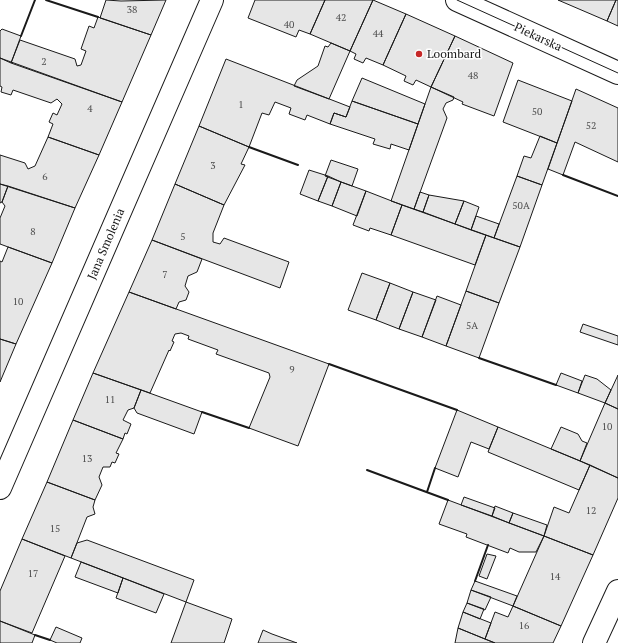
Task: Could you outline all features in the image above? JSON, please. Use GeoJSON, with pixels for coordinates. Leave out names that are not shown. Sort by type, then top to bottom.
{"type":"FeatureCollection","features":[{"type":"Feature","properties":{"kind":"street","name":"Jana Smolenia"},"geometry":{"type":"LineString","coordinates":[[0,488],[212,0]]}},
{"type":"Feature","properties":{"kind":"street","name":"Piekarska"},"geometry":{"type":"LineString","coordinates":[[458,0],[618,73]]}},
{"type":"Feature","properties":{"kind":"street"},"geometry":{"type":"LineString","coordinates":[[594,643],[618,590]]}},
{"type":"Feature","properties":{"kind":"building"},"geometry":{"type":"Polygon","coordinates":[[[106,0],[166,0],[151,35],[100,18],[106,0]]]}},
{"type":"Feature","properties":{"kind":"building"},"geometry":{"type":"Polygon","coordinates":[[[255,0],[325,0],[310,34],[299,30],[296,37],[248,18],[255,0]]]}},
{"type":"Feature","properties":{"kind":"building"},"geometry":{"type":"Polygon","coordinates":[[[325,0],[373,0],[350,51],[310,34],[325,0]]]}},
{"type":"Feature","properties":{"kind":"building"},"geometry":{"type":"Polygon","coordinates":[[[373,0],[406,14],[383,65],[366,58],[363,63],[354,59],[356,54],[350,51],[373,0]]]}},
{"type":"Feature","properties":{"kind":"building"},"geometry":{"type":"Polygon","coordinates":[[[558,0],[616,0],[607,21],[558,0]]]}},
{"type":"Feature","properties":{"kind":"building"},"geometry":{"type":"Polygon","coordinates":[[[616,0],[618,0],[618,26],[607,21],[616,0]]]}},
{"type":"Feature","properties":{"kind":"building"},"geometry":{"type":"Polygon","coordinates":[[[406,14],[455,36],[431,87],[416,80],[413,85],[404,81],[406,76],[383,65],[406,14]]]}},
{"type":"Feature","properties":{"kind":"building"},"geometry":{"type":"Polygon","coordinates":[[[98,17],[151,35],[122,102],[11,63],[20,40],[75,59],[77,66],[81,65],[86,51],[81,49],[89,26],[94,28],[98,17]]]}},
{"type":"Feature","properties":{"kind":"building"},"geometry":{"type":"Polygon","coordinates":[[[2,29],[21,36],[11,63],[0,58],[0,31],[2,29]]]}},
{"type":"Feature","properties":{"kind":"building"},"geometry":{"type":"Polygon","coordinates":[[[455,36],[513,63],[494,116],[462,104],[463,102],[431,87],[455,36]]]}},
{"type":"Feature","properties":{"kind":"building"},"geometry":{"type":"Polygon","coordinates":[[[331,43],[350,51],[329,99],[294,86],[297,80],[318,66],[325,46],[328,47],[331,43]]]}},
{"type":"Feature","properties":{"kind":"building"},"geometry":{"type":"Polygon","coordinates":[[[0,58],[122,102],[99,155],[48,137],[53,124],[49,122],[53,113],[57,115],[62,104],[57,99],[51,103],[13,90],[11,95],[1,92],[0,58]]]}},
{"type":"Feature","properties":{"kind":"building"},"geometry":{"type":"Polygon","coordinates":[[[226,59],[350,107],[346,117],[334,113],[330,124],[307,115],[305,120],[289,114],[291,108],[275,102],[269,115],[262,113],[249,147],[199,126],[226,59]]]}},
{"type":"Feature","properties":{"kind":"building"},"geometry":{"type":"Polygon","coordinates":[[[362,78],[425,104],[418,124],[352,101],[362,78]]]}},
{"type":"Feature","properties":{"kind":"building"},"geometry":{"type":"Polygon","coordinates":[[[518,80],[572,101],[557,143],[503,122],[518,80]]]}},
{"type":"Feature","properties":{"kind":"building"},"geometry":{"type":"Polygon","coordinates":[[[431,87],[454,97],[453,100],[446,103],[443,109],[447,118],[414,209],[391,201],[431,87]]]}},
{"type":"Feature","properties":{"kind":"building"},"geometry":{"type":"Polygon","coordinates":[[[576,89],[618,108],[618,162],[575,142],[563,175],[548,169],[576,89]]]}},
{"type":"Feature","properties":{"kind":"building"},"geometry":{"type":"Polygon","coordinates":[[[352,101],[418,124],[409,150],[391,144],[390,149],[373,144],[375,139],[330,124],[334,113],[346,117],[352,101]]]}},
{"type":"Feature","properties":{"kind":"building"},"geometry":{"type":"Polygon","coordinates":[[[199,126],[249,147],[241,164],[245,165],[224,205],[175,184],[199,126]]]}},
{"type":"Feature","properties":{"kind":"building"},"geometry":{"type":"Polygon","coordinates":[[[540,136],[557,143],[542,185],[517,176],[524,156],[531,158],[540,136]]]}},
{"type":"Feature","properties":{"kind":"building"},"geometry":{"type":"Polygon","coordinates":[[[48,137],[99,155],[75,208],[0,184],[0,155],[25,163],[28,169],[35,166],[48,137]]]}},
{"type":"Feature","properties":{"kind":"building"},"geometry":{"type":"Polygon","coordinates":[[[331,160],[358,169],[352,186],[325,176],[331,160]]]}},
{"type":"Feature","properties":{"kind":"building"},"geometry":{"type":"Polygon","coordinates":[[[309,170],[328,176],[318,201],[300,194],[309,170]]]}},
{"type":"Feature","properties":{"kind":"building"},"geometry":{"type":"Polygon","coordinates":[[[328,176],[341,182],[332,206],[318,201],[328,176]]]}},
{"type":"Feature","properties":{"kind":"building"},"geometry":{"type":"Polygon","coordinates":[[[517,176],[542,185],[520,247],[494,238],[517,176]]]}},
{"type":"Feature","properties":{"kind":"building"},"geometry":{"type":"Polygon","coordinates":[[[341,182],[366,191],[357,216],[332,206],[341,182]]]}},
{"type":"Feature","properties":{"kind":"building"},"geometry":{"type":"Polygon","coordinates":[[[0,184],[8,186],[2,202],[0,203],[0,184]]]}},
{"type":"Feature","properties":{"kind":"building"},"geometry":{"type":"Polygon","coordinates":[[[175,184],[224,205],[213,233],[213,242],[220,244],[224,238],[289,262],[280,288],[152,240],[175,184]]]}},
{"type":"Feature","properties":{"kind":"building"},"geometry":{"type":"Polygon","coordinates":[[[8,186],[75,208],[52,263],[0,244],[0,218],[5,206],[2,202],[8,186]]]}},
{"type":"Feature","properties":{"kind":"building"},"geometry":{"type":"Polygon","coordinates":[[[366,191],[402,205],[391,235],[370,228],[369,231],[353,225],[366,191]]]}},
{"type":"Feature","properties":{"kind":"building"},"geometry":{"type":"Polygon","coordinates":[[[420,192],[429,195],[423,212],[414,209],[420,192]]]}},
{"type":"Feature","properties":{"kind":"building"},"geometry":{"type":"Polygon","coordinates":[[[429,195],[464,201],[455,224],[423,212],[429,195]]]}},
{"type":"Feature","properties":{"kind":"building"},"geometry":{"type":"Polygon","coordinates":[[[464,201],[479,207],[471,230],[455,224],[464,201]]]}},
{"type":"Feature","properties":{"kind":"building"},"geometry":{"type":"Polygon","coordinates":[[[402,205],[486,235],[475,265],[391,235],[402,205]]]}},
{"type":"Feature","properties":{"kind":"building"},"geometry":{"type":"Polygon","coordinates":[[[476,216],[499,224],[494,238],[471,230],[476,216]]]}},
{"type":"Feature","properties":{"kind":"building"},"geometry":{"type":"Polygon","coordinates":[[[486,235],[520,247],[499,303],[466,291],[486,235]]]}},
{"type":"Feature","properties":{"kind":"building"},"geometry":{"type":"Polygon","coordinates":[[[152,240],[202,259],[197,272],[188,276],[185,286],[189,292],[186,300],[179,302],[176,309],[129,292],[152,240]]]}},
{"type":"Feature","properties":{"kind":"building"},"geometry":{"type":"Polygon","coordinates":[[[8,247],[52,263],[16,344],[0,339],[0,261],[2,262],[8,247]]]}},
{"type":"Feature","properties":{"kind":"building"},"geometry":{"type":"Polygon","coordinates":[[[362,273],[390,283],[376,320],[348,310],[362,273]]]}},
{"type":"Feature","properties":{"kind":"building"},"geometry":{"type":"Polygon","coordinates":[[[390,283],[413,292],[399,329],[376,320],[390,283]]]}},
{"type":"Feature","properties":{"kind":"building"},"geometry":{"type":"Polygon","coordinates":[[[466,291],[499,303],[479,358],[446,346],[466,291]]]}},
{"type":"Feature","properties":{"kind":"building"},"geometry":{"type":"Polygon","coordinates":[[[129,292],[329,364],[298,446],[249,428],[270,377],[269,373],[216,354],[218,350],[188,339],[189,336],[181,333],[175,334],[172,341],[174,342],[150,393],[93,373],[129,292]]]}},
{"type":"Feature","properties":{"kind":"building"},"geometry":{"type":"Polygon","coordinates":[[[413,292],[436,300],[422,337],[399,329],[413,292]]]}},
{"type":"Feature","properties":{"kind":"building"},"geometry":{"type":"Polygon","coordinates":[[[437,296],[461,305],[446,346],[422,337],[437,296]]]}},
{"type":"Feature","properties":{"kind":"building"},"geometry":{"type":"Polygon","coordinates":[[[583,324],[618,336],[618,345],[580,332],[583,324]]]}},
{"type":"Feature","properties":{"kind":"building"},"geometry":{"type":"Polygon","coordinates":[[[0,339],[16,344],[0,382],[0,339]]]}},
{"type":"Feature","properties":{"kind":"building"},"geometry":{"type":"Polygon","coordinates":[[[93,373],[141,390],[134,408],[128,410],[123,420],[131,424],[123,439],[73,420],[93,373]]]}},
{"type":"Feature","properties":{"kind":"building"},"geometry":{"type":"Polygon","coordinates":[[[561,373],[582,381],[578,393],[556,385],[561,373]]]}},
{"type":"Feature","properties":{"kind":"building"},"geometry":{"type":"Polygon","coordinates":[[[585,375],[597,379],[611,390],[605,403],[578,393],[585,375]]]}},
{"type":"Feature","properties":{"kind":"building"},"geometry":{"type":"Polygon","coordinates":[[[618,375],[618,409],[605,403],[618,375]]]}},
{"type":"Feature","properties":{"kind":"building"},"geometry":{"type":"Polygon","coordinates":[[[141,390],[202,412],[194,434],[137,413],[134,408],[141,390]]]}},
{"type":"Feature","properties":{"kind":"building"},"geometry":{"type":"Polygon","coordinates":[[[605,403],[618,409],[618,478],[580,461],[605,403]]]}},
{"type":"Feature","properties":{"kind":"building"},"geometry":{"type":"Polygon","coordinates":[[[457,410],[498,427],[489,449],[471,442],[458,477],[435,468],[457,410]]]}},
{"type":"Feature","properties":{"kind":"building"},"geometry":{"type":"Polygon","coordinates":[[[73,420],[123,439],[116,453],[119,454],[115,463],[112,462],[110,467],[103,467],[99,477],[102,485],[95,500],[47,482],[73,420]]]}},
{"type":"Feature","properties":{"kind":"building"},"geometry":{"type":"Polygon","coordinates":[[[498,427],[590,465],[579,490],[488,452],[498,427]]]}},
{"type":"Feature","properties":{"kind":"building"},"geometry":{"type":"Polygon","coordinates":[[[561,427],[578,434],[582,441],[587,443],[580,461],[551,449],[561,427]]]}},
{"type":"Feature","properties":{"kind":"building"},"geometry":{"type":"Polygon","coordinates":[[[590,465],[618,478],[618,498],[593,555],[544,536],[554,507],[569,513],[590,465]]]}},
{"type":"Feature","properties":{"kind":"building"},"geometry":{"type":"Polygon","coordinates":[[[47,482],[95,500],[93,507],[95,514],[87,517],[71,558],[22,539],[47,482]]]}},
{"type":"Feature","properties":{"kind":"building"},"geometry":{"type":"Polygon","coordinates":[[[464,497],[495,508],[492,516],[461,505],[464,497]]]}},
{"type":"Feature","properties":{"kind":"building"},"geometry":{"type":"Polygon","coordinates":[[[448,500],[544,536],[536,552],[519,552],[510,548],[508,553],[466,537],[467,534],[439,524],[448,500]]]}},
{"type":"Feature","properties":{"kind":"building"},"geometry":{"type":"Polygon","coordinates":[[[495,506],[513,513],[509,523],[492,516],[495,506]]]}},
{"type":"Feature","properties":{"kind":"building"},"geometry":{"type":"Polygon","coordinates":[[[513,513],[547,525],[544,536],[509,523],[513,513]]]}},
{"type":"Feature","properties":{"kind":"building"},"geometry":{"type":"Polygon","coordinates":[[[544,536],[593,555],[561,626],[513,606],[544,536]]]}},
{"type":"Feature","properties":{"kind":"building"},"geometry":{"type":"Polygon","coordinates":[[[22,539],[65,556],[32,633],[0,621],[0,591],[22,539]]]}},
{"type":"Feature","properties":{"kind":"building"},"geometry":{"type":"Polygon","coordinates":[[[87,540],[194,580],[186,602],[71,558],[77,543],[87,540]]]}},
{"type":"Feature","properties":{"kind":"building"},"geometry":{"type":"Polygon","coordinates":[[[487,554],[496,556],[487,579],[479,576],[487,554]]]}},
{"type":"Feature","properties":{"kind":"building"},"geometry":{"type":"Polygon","coordinates":[[[81,562],[123,578],[118,593],[75,577],[81,562]]]}},
{"type":"Feature","properties":{"kind":"building"},"geometry":{"type":"Polygon","coordinates":[[[123,578],[164,594],[156,613],[116,598],[123,578]]]}},
{"type":"Feature","properties":{"kind":"building"},"geometry":{"type":"Polygon","coordinates":[[[475,581],[517,596],[513,606],[471,590],[475,581]]]}},
{"type":"Feature","properties":{"kind":"building"},"geometry":{"type":"Polygon","coordinates":[[[471,590],[491,597],[485,610],[467,603],[471,590]]]}},
{"type":"Feature","properties":{"kind":"building"},"geometry":{"type":"Polygon","coordinates":[[[186,602],[232,619],[224,643],[171,643],[186,602]]]}},
{"type":"Feature","properties":{"kind":"building"},"geometry":{"type":"Polygon","coordinates":[[[467,603],[484,609],[480,619],[463,612],[467,603]]]}},
{"type":"Feature","properties":{"kind":"building"},"geometry":{"type":"Polygon","coordinates":[[[513,606],[561,626],[553,643],[495,643],[485,639],[495,612],[508,617],[513,606]]]}},
{"type":"Feature","properties":{"kind":"building"},"geometry":{"type":"Polygon","coordinates":[[[463,612],[491,623],[485,639],[458,628],[463,612]]]}},
{"type":"Feature","properties":{"kind":"building"},"geometry":{"type":"Polygon","coordinates":[[[0,621],[35,635],[32,643],[0,643],[0,621]]]}},
{"type":"Feature","properties":{"kind":"building"},"geometry":{"type":"Polygon","coordinates":[[[56,627],[82,638],[80,643],[57,643],[50,640],[56,627]]]}},
{"type":"Feature","properties":{"kind":"building"},"geometry":{"type":"Polygon","coordinates":[[[458,628],[485,639],[495,643],[455,643],[458,628]]]}},
{"type":"Feature","properties":{"kind":"building"},"geometry":{"type":"Polygon","coordinates":[[[263,630],[272,634],[297,643],[258,643],[263,630]]]}},
{"type":"Feature","properties":{"kind":"tram line"},"geometry":{"type":"LineString","coordinates":[[457,0],[618,73]]}},
{"type":"Feature","properties":{"kind":"wall"},"geometry":{"type":"LineString","coordinates":[[21,36],[35,0]]}},
{"type":"Feature","properties":{"kind":"wall"},"geometry":{"type":"LineString","coordinates":[[46,0],[98,17]]}},
{"type":"Feature","properties":{"kind":"wall"},"geometry":{"type":"LineString","coordinates":[[249,147],[298,165]]}},
{"type":"Feature","properties":{"kind":"wall"},"geometry":{"type":"LineString","coordinates":[[563,175],[618,196]]}},
{"type":"Feature","properties":{"kind":"wall"},"geometry":{"type":"LineString","coordinates":[[479,358],[556,385]]}},
{"type":"Feature","properties":{"kind":"wall"},"geometry":{"type":"LineString","coordinates":[[329,364],[457,410]]}},
{"type":"Feature","properties":{"kind":"wall"},"geometry":{"type":"LineString","coordinates":[[202,412],[249,428]]}},
{"type":"Feature","properties":{"kind":"wall"},"geometry":{"type":"LineString","coordinates":[[427,492],[435,468]]}},
{"type":"Feature","properties":{"kind":"wall"},"geometry":{"type":"LineString","coordinates":[[367,470],[448,500]]}},
{"type":"Feature","properties":{"kind":"wall"},"geometry":{"type":"LineString","coordinates":[[475,581],[488,545]]}},
{"type":"Feature","properties":{"kind":"wall"},"geometry":{"type":"LineString","coordinates":[[35,635],[50,640]]}},
{"type":"Feature","properties":{"kind":"place","name":"Loombard"},"geometry":{"type":"Point","coordinates":[419,54]}}]}
